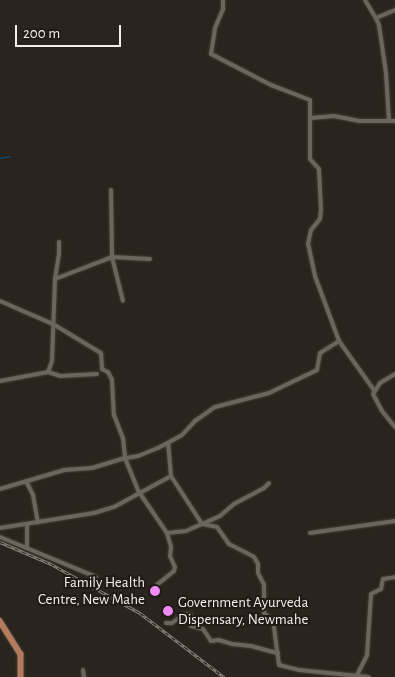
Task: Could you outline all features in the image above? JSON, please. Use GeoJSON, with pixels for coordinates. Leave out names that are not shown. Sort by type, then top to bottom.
{"type":"FeatureCollection","features":[{"type":"Feature","properties":{"kind":"main road"},"geometry":{"type":"LineString","coordinates":[[0,621],[21,654],[21,677]]}},
{"type":"Feature","properties":{"kind":"street"},"geometry":{"type":"LineString","coordinates":[[223,0],[223,9],[215,28],[211,54],[274,86],[310,100],[310,159],[318,169],[321,210],[320,219],[311,230],[308,244],[315,276],[339,341],[374,390],[382,412],[395,427]]}},
{"type":"Feature","properties":{"kind":"street"},"geometry":{"type":"LineString","coordinates":[[365,0],[379,25],[386,72],[389,121]]}},
{"type":"Feature","properties":{"kind":"street"},"geometry":{"type":"LineString","coordinates":[[376,18],[395,10]]}},
{"type":"Feature","properties":{"kind":"street"},"geometry":{"type":"LineString","coordinates":[[310,118],[334,116],[359,121],[395,121]]}},
{"type":"Feature","properties":{"kind":"street"},"geometry":{"type":"LineString","coordinates":[[111,190],[112,257],[123,302]]}},
{"type":"Feature","properties":{"kind":"street"},"geometry":{"type":"LineString","coordinates":[[48,372],[52,362],[55,279],[59,242]]}},
{"type":"Feature","properties":{"kind":"street"},"geometry":{"type":"LineString","coordinates":[[55,279],[112,257],[150,259]]}},
{"type":"Feature","properties":{"kind":"street"},"geometry":{"type":"LineString","coordinates":[[0,301],[53,324],[101,353],[102,369],[108,372],[112,380],[114,415],[123,438],[125,458],[139,492],[167,533],[171,547],[171,562],[175,567],[174,571],[157,585]]}},
{"type":"Feature","properties":{"kind":"street"},"geometry":{"type":"LineString","coordinates":[[0,489],[64,470],[92,468],[138,456],[168,444],[215,407],[269,393],[317,370],[320,354],[339,341]]}},
{"type":"Feature","properties":{"kind":"street"},"geometry":{"type":"LineString","coordinates":[[0,381],[48,372],[60,376],[98,374]]}},
{"type":"Feature","properties":{"kind":"street"},"geometry":{"type":"LineString","coordinates":[[374,390],[380,383],[395,374]]}},
{"type":"Feature","properties":{"kind":"street"},"geometry":{"type":"LineString","coordinates":[[168,444],[171,476],[202,524],[217,527],[229,544],[254,557],[258,564],[258,573],[264,585],[264,613],[273,620],[284,621]]}},
{"type":"Feature","properties":{"kind":"street"},"geometry":{"type":"LineString","coordinates":[[0,528],[94,514],[114,507],[139,492],[160,484],[171,476]]}},
{"type":"Feature","properties":{"kind":"street"},"geometry":{"type":"LineString","coordinates":[[26,481],[33,495],[38,523]]}},
{"type":"Feature","properties":{"kind":"street"},"geometry":{"type":"LineString","coordinates":[[167,533],[186,531],[220,516],[234,504],[264,488],[269,483]]}},
{"type":"Feature","properties":{"kind":"street"},"geometry":{"type":"LineString","coordinates":[[310,533],[395,521]]}},
{"type":"Feature","properties":{"kind":"street"},"geometry":{"type":"LineString","coordinates":[[27,524],[27,548]]}},
{"type":"Feature","properties":{"kind":"street"},"geometry":{"type":"LineString","coordinates":[[0,537],[96,577]]}},
{"type":"Feature","properties":{"kind":"street"},"geometry":{"type":"LineString","coordinates":[[356,676],[367,655],[371,594],[381,589],[383,580],[395,577]]}},
{"type":"Feature","properties":{"kind":"street"},"geometry":{"type":"LineString","coordinates":[[166,623],[172,623],[183,615],[190,614],[192,618],[191,626],[204,629],[211,641],[219,640],[278,653]]}},
{"type":"Feature","properties":{"kind":"street"},"geometry":{"type":"LineString","coordinates":[[273,620],[279,665],[369,677]]}},
{"type":"Feature","properties":{"kind":"street"},"geometry":{"type":"LineString","coordinates":[[83,670],[84,677]]}},
{"type":"Feature","properties":{"kind":"waterway"},"geometry":{"type":"LineString","coordinates":[[0,158],[10,156]]}},
{"type":"Feature","properties":{"kind":"railway"},"geometry":{"type":"LineString","coordinates":[[0,542],[51,564],[140,613],[224,677]]}},
{"type":"Feature","properties":{"kind":"place","name":"Family Health Centre, New Mahe"},"geometry":{"type":"Point","coordinates":[155,591]}},
{"type":"Feature","properties":{"kind":"place","name":"Government Ayurveda Dispensary, Newmahe"},"geometry":{"type":"Point","coordinates":[168,611]}}]}
